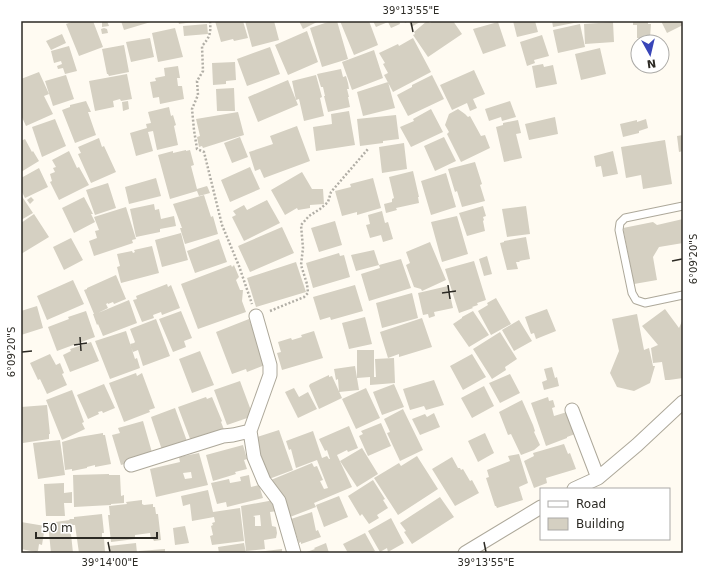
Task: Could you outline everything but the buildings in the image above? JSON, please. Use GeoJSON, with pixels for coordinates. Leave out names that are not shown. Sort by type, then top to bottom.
{"type":"FeatureCollection","features":[{"type":"Feature","properties":{"kind":"street"},"geometry":{"type":"LineString","coordinates":[[256,316],[270,365],[270,375],[250,431],[254,457],[264,481],[279,501],[294,553]]}},
{"type":"Feature","properties":{"kind":"street"},"geometry":{"type":"LineString","coordinates":[[576,488],[598,478],[637,445],[683,402]]}},
{"type":"Feature","properties":{"kind":"street"},"geometry":{"type":"LineString","coordinates":[[572,410],[598,478]]}},
{"type":"Feature","properties":{"kind":"street"},"geometry":{"type":"LineString","coordinates":[[131,465],[223,436],[250,431]]}},
{"type":"Feature","properties":{"kind":"street"},"geometry":{"type":"LineString","coordinates":[[465,553],[540,508]]}},
{"type":"Feature","properties":{"kind":"lane"},"geometry":{"type":"LineString","coordinates":[[683,206],[625,218],[620,223],[619,230],[632,293],[636,300],[645,303],[683,295]]}},
{"type":"Feature","properties":{"kind":"path"},"geometry":{"type":"LineString","coordinates":[[210,21],[211,33],[202,46],[203,71],[197,81],[198,94],[192,109],[194,130],[197,149],[204,152],[222,225],[239,266],[256,316],[304,298],[308,293],[307,284],[301,265],[303,248],[300,225],[309,216],[328,202],[331,192],[368,149]]}}]}
